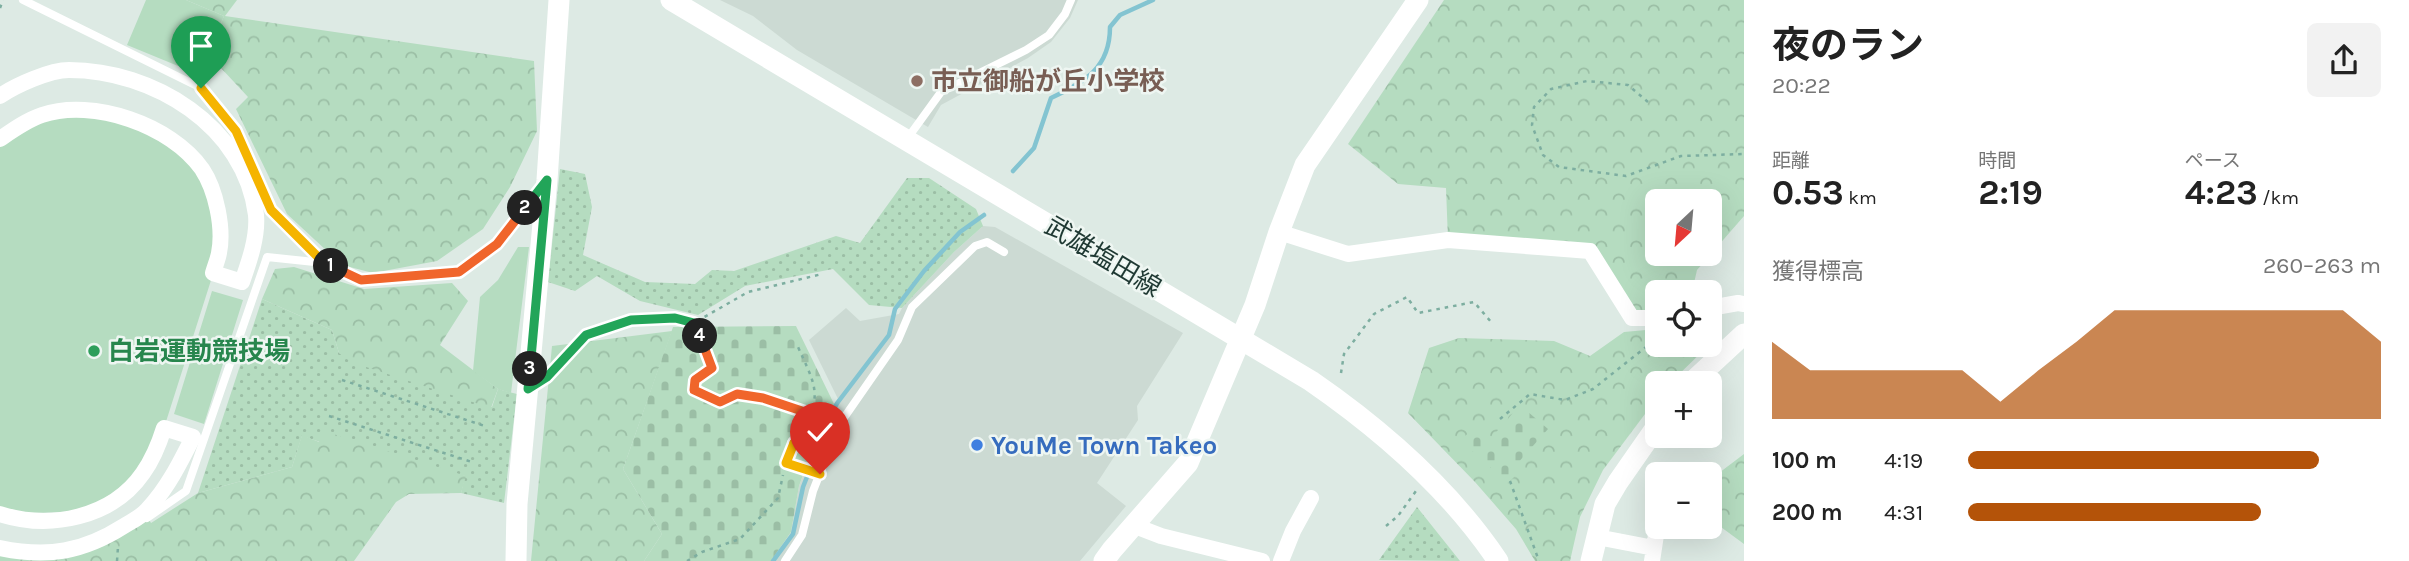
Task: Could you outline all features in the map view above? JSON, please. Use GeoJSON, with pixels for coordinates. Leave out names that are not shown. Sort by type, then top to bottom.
{"type":"FeatureCollection","features":[{"type":"Feature","properties":{"kind":"street"},"geometry":{"type":"LineString","coordinates":[[516,561],[517,504],[547,180],[559,0]]}},
{"type":"Feature","properties":{"kind":"street","name":"武雄塩田線"},"geometry":{"type":"LineString","coordinates":[[671,0],[1329,393],[1379,431],[1428,476],[1481,537],[1498,561]]}},
{"type":"Feature","properties":{"kind":"street"},"geometry":{"type":"LineString","coordinates":[[1104,561],[1188,464],[1255,305],[1305,165],[1418,0]]}},
{"type":"Feature","properties":{"kind":"street"},"geometry":{"type":"LineString","coordinates":[[0,96],[17,84],[67,69],[111,74],[155,90],[193,109],[219,133],[243,170],[256,216],[252,253],[243,282],[212,273],[219,252],[219,222],[214,198],[202,169],[164,135],[112,113],[65,110],[42,115],[22,124],[0,139]]}},
{"type":"Feature","properties":{"kind":"street"},"geometry":{"type":"LineString","coordinates":[[1279,232],[1348,254],[1448,240],[1590,251],[1632,318],[1645,318]]}},
{"type":"Feature","properties":{"kind":"street"},"geometry":{"type":"LineString","coordinates":[[1722,305],[1744,304]]}},
{"type":"Feature","properties":{"kind":"street"},"geometry":{"type":"LineString","coordinates":[[1704,371],[1744,334]]}},
{"type":"Feature","properties":{"kind":"street"},"geometry":{"type":"LineString","coordinates":[[0,514],[20,520],[46,522],[93,512],[127,491],[142,475],[155,453],[164,428],[193,437],[175,474],[145,512],[99,542],[61,552],[19,552],[0,548]]}},
{"type":"Feature","properties":{"kind":"street"},"geometry":{"type":"LineString","coordinates":[[1591,561],[1605,504],[1645,443]]}},
{"type":"Feature","properties":{"kind":"street"},"geometry":{"type":"LineString","coordinates":[[1281,561],[1311,498]]}},
{"type":"Feature","properties":{"kind":"street"},"geometry":{"type":"LineString","coordinates":[[1135,526],[1161,536],[1262,561]]}},
{"type":"Feature","properties":{"kind":"street"},"geometry":{"type":"LineString","coordinates":[[1597,537],[1654,548]]}},
{"type":"Feature","properties":{"kind":"lane"},"geometry":{"type":"LineString","coordinates":[[23,0],[201,88],[236,131],[271,210],[324,263]]}},
{"type":"Feature","properties":{"kind":"lane"},"geometry":{"type":"LineString","coordinates":[[906,139],[941,92],[1026,50],[1049,35],[1065,14],[1071,0]]}},
{"type":"Feature","properties":{"kind":"lane"},"geometry":{"type":"LineString","coordinates":[[134,527],[186,491],[267,257],[324,263],[361,280],[459,272],[497,244],[547,180]]}},
{"type":"Feature","properties":{"kind":"lane"},"geometry":{"type":"LineString","coordinates":[[785,561],[802,535],[813,492],[824,464],[823,448],[898,340],[912,307],[975,246],[987,242],[1004,252]]}},
{"type":"Feature","properties":{"kind":"lane"},"geometry":{"type":"LineString","coordinates":[[786,463],[820,474]]}},
{"type":"Feature","properties":{"kind":"path"},"geometry":{"type":"LineString","coordinates":[[0,8],[3,0]]}},
{"type":"Feature","properties":{"kind":"path"},"geometry":{"type":"LineString","coordinates":[[1648,102],[1628,85],[1587,81],[1551,89],[1534,107],[1532,125],[1542,155],[1559,167],[1626,176],[1681,156],[1744,154]]}},
{"type":"Feature","properties":{"kind":"path"},"geometry":{"type":"LineString","coordinates":[[528,389],[547,377],[586,335],[631,320],[675,318],[694,323],[748,292],[822,274]]}},
{"type":"Feature","properties":{"kind":"path"},"geometry":{"type":"LineString","coordinates":[[1342,373],[1344,354],[1374,314],[1407,297],[1418,313],[1474,302],[1492,323]]}},
{"type":"Feature","properties":{"kind":"path"},"geometry":{"type":"LineString","coordinates":[[694,323],[712,368],[695,380],[694,390],[720,402],[737,394],[763,398],[811,414]]}},
{"type":"Feature","properties":{"kind":"path"},"geometry":{"type":"LineString","coordinates":[[687,561],[702,552],[740,539],[778,498],[786,463],[794,442],[804,433],[816,388],[798,347]]}},
{"type":"Feature","properties":{"kind":"path"},"geometry":{"type":"LineString","coordinates":[[1500,419],[1530,394],[1565,400],[1593,389],[1645,348]]}},
{"type":"Feature","properties":{"kind":"path"},"geometry":{"type":"LineString","coordinates":[[342,380],[485,426]]}},
{"type":"Feature","properties":{"kind":"path"},"geometry":{"type":"LineString","coordinates":[[329,415],[472,462]]}},
{"type":"Feature","properties":{"kind":"path"},"geometry":{"type":"LineString","coordinates":[[1387,526],[1398,516],[1428,476]]}},
{"type":"Feature","properties":{"kind":"path"},"geometry":{"type":"LineString","coordinates":[[1510,481],[1539,561]]}},
{"type":"Feature","properties":{"kind":"shaded area","name":"市立御船が丘小学校"},"geometry":{"type":"Polygon","coordinates":[[[720,0],[1078,0],[1070,18],[1051,42],[1028,58],[941,105],[928,127],[797,50],[753,16],[720,0]]]}},
{"type":"Feature","properties":{"kind":"shaded area"},"geometry":{"type":"Polygon","coordinates":[[[983,226],[995,227],[1183,333],[1137,406],[1138,420],[1097,483],[1126,506],[1080,561],[771,561],[791,532],[799,486],[808,462],[805,446],[838,399],[809,340],[846,308],[860,321],[899,314],[954,252],[983,226]]]}},
{"type":"Feature","properties":{"kind":"green space"},"geometry":{"type":"Polygon","coordinates":[[[146,0],[186,0],[224,16],[200,75],[127,45],[146,0]]]}},
{"type":"Feature","properties":{"kind":"green space"},"geometry":{"type":"Polygon","coordinates":[[[186,0],[237,0],[225,16],[534,61],[537,131],[510,187],[483,229],[437,261],[373,273],[342,265],[287,214],[236,109],[248,97],[221,68],[206,60],[224,16],[186,0]]]}},
{"type":"Feature","properties":{"kind":"green space"},"geometry":{"type":"Polygon","coordinates":[[[1444,0],[1744,0],[1744,216],[1722,241],[1722,189],[1645,189],[1645,266],[1700,266],[1695,280],[1645,280],[1645,315],[1632,318],[1590,251],[1448,240],[1446,188],[1398,184],[1348,144],[1444,0]]]}},
{"type":"Feature","properties":{"kind":"green space","name":"白岩運動競技場"},"geometry":{"type":"Polygon","coordinates":[[[65,110],[139,123],[202,169],[220,252],[164,428],[142,475],[93,511],[0,514],[0,139],[65,110]]]}},
{"type":"Feature","properties":{"kind":"green space"},"geometry":{"type":"Polygon","coordinates":[[[560,169],[585,174],[592,207],[583,255],[645,282],[695,284],[712,270],[734,271],[836,236],[860,243],[907,178],[929,178],[976,209],[983,226],[954,252],[902,308],[869,305],[833,269],[745,286],[698,315],[640,301],[597,276],[575,291],[548,282],[560,169]]]}},
{"type":"Feature","properties":{"kind":"green space"},"geometry":{"type":"Polygon","coordinates":[[[518,247],[529,247],[511,393],[498,389],[473,371],[480,297],[498,280],[518,247]]]}},
{"type":"Feature","properties":{"kind":"green space"},"geometry":{"type":"Polygon","coordinates":[[[294,267],[364,289],[452,283],[468,301],[440,345],[498,389],[491,408],[351,362],[339,353],[332,330],[262,299],[275,269],[294,267]]]}},
{"type":"Feature","properties":{"kind":"green space","name":"白岩運動競技場"},"geometry":{"type":"Polygon","coordinates":[[[212,291],[243,300],[204,424],[174,414],[212,291]]]}},
{"type":"Feature","properties":{"kind":"green space"},"geometry":{"type":"Polygon","coordinates":[[[262,299],[332,330],[339,353],[492,407],[498,389],[517,394],[504,503],[461,493],[465,476],[302,436],[292,467],[198,493],[262,299]]]}},
{"type":"Feature","properties":{"kind":"green space"},"geometry":{"type":"Polygon","coordinates":[[[796,326],[834,404],[805,446],[808,461],[799,486],[791,532],[771,561],[644,561],[662,534],[623,469],[673,327],[796,326]]]}},
{"type":"Feature","properties":{"kind":"green space"},"geometry":{"type":"Polygon","coordinates":[[[1645,330],[1645,357],[1697,357],[1682,371],[1645,371],[1645,414],[1603,470],[1580,517],[1570,561],[1535,561],[1516,529],[1408,413],[1429,348],[1459,338],[1554,341],[1590,356],[1624,332],[1645,330]]]}},
{"type":"Feature","properties":{"kind":"green space"},"geometry":{"type":"Polygon","coordinates":[[[672,331],[623,469],[662,534],[644,561],[531,561],[552,346],[672,331]]]}},
{"type":"Feature","properties":{"kind":"green space"},"geometry":{"type":"Polygon","coordinates":[[[1520,405],[1548,429],[1515,466],[1520,471],[1508,483],[1461,441],[1475,425],[1491,438],[1520,405]]]}},
{"type":"Feature","properties":{"kind":"green space"},"geometry":{"type":"Polygon","coordinates":[[[324,431],[466,476],[461,493],[409,494],[396,502],[354,561],[0,561],[0,548],[61,552],[145,512],[151,523],[198,493],[292,467],[302,435],[319,442],[324,431]]]}},
{"type":"Feature","properties":{"kind":"green space"},"geometry":{"type":"Polygon","coordinates":[[[1744,454],[1744,544],[1722,528],[1722,471],[1744,454]]]}},
{"type":"Feature","properties":{"kind":"green space"},"geometry":{"type":"Polygon","coordinates":[[[1417,507],[1460,561],[1379,560],[1417,507]]]}},
{"type":"Feature","properties":{"kind":"waterway"},"geometry":{"type":"LineString","coordinates":[[1013,171],[1034,148],[1051,98],[1075,86],[1093,72],[1106,53],[1110,27],[1120,15],[1153,0]]}},
{"type":"Feature","properties":{"kind":"waterway"},"geometry":{"type":"LineString","coordinates":[[773,561],[793,534],[803,487],[812,464],[810,445],[838,402],[889,335],[895,309],[924,271],[960,232],[984,215]]}},
{"type":"Feature","properties":{"kind":"place","name":"市立御船が丘小学校"},"geometry":{"type":"Point","coordinates":[917,81]}},
{"type":"Feature","properties":{"kind":"place","name":"白岩運動競技場"},"geometry":{"type":"Point","coordinates":[94,351]}},
{"type":"Feature","properties":{"kind":"place","name":"YouMe Town Takeo"},"geometry":{"type":"Point","coordinates":[977,445]}},
{"type":"Feature","properties":{"kind":"route"},"geometry":{"type":"LineString","coordinates":[[201,88],[236,131],[271,210],[324,263],[361,280],[459,272],[497,244],[547,180],[528,389],[547,377],[586,335],[631,320],[675,318],[694,323],[712,368],[695,380],[694,390],[720,402],[737,394],[763,398],[811,414],[804,433],[794,442],[786,463],[820,474]]}}]}
